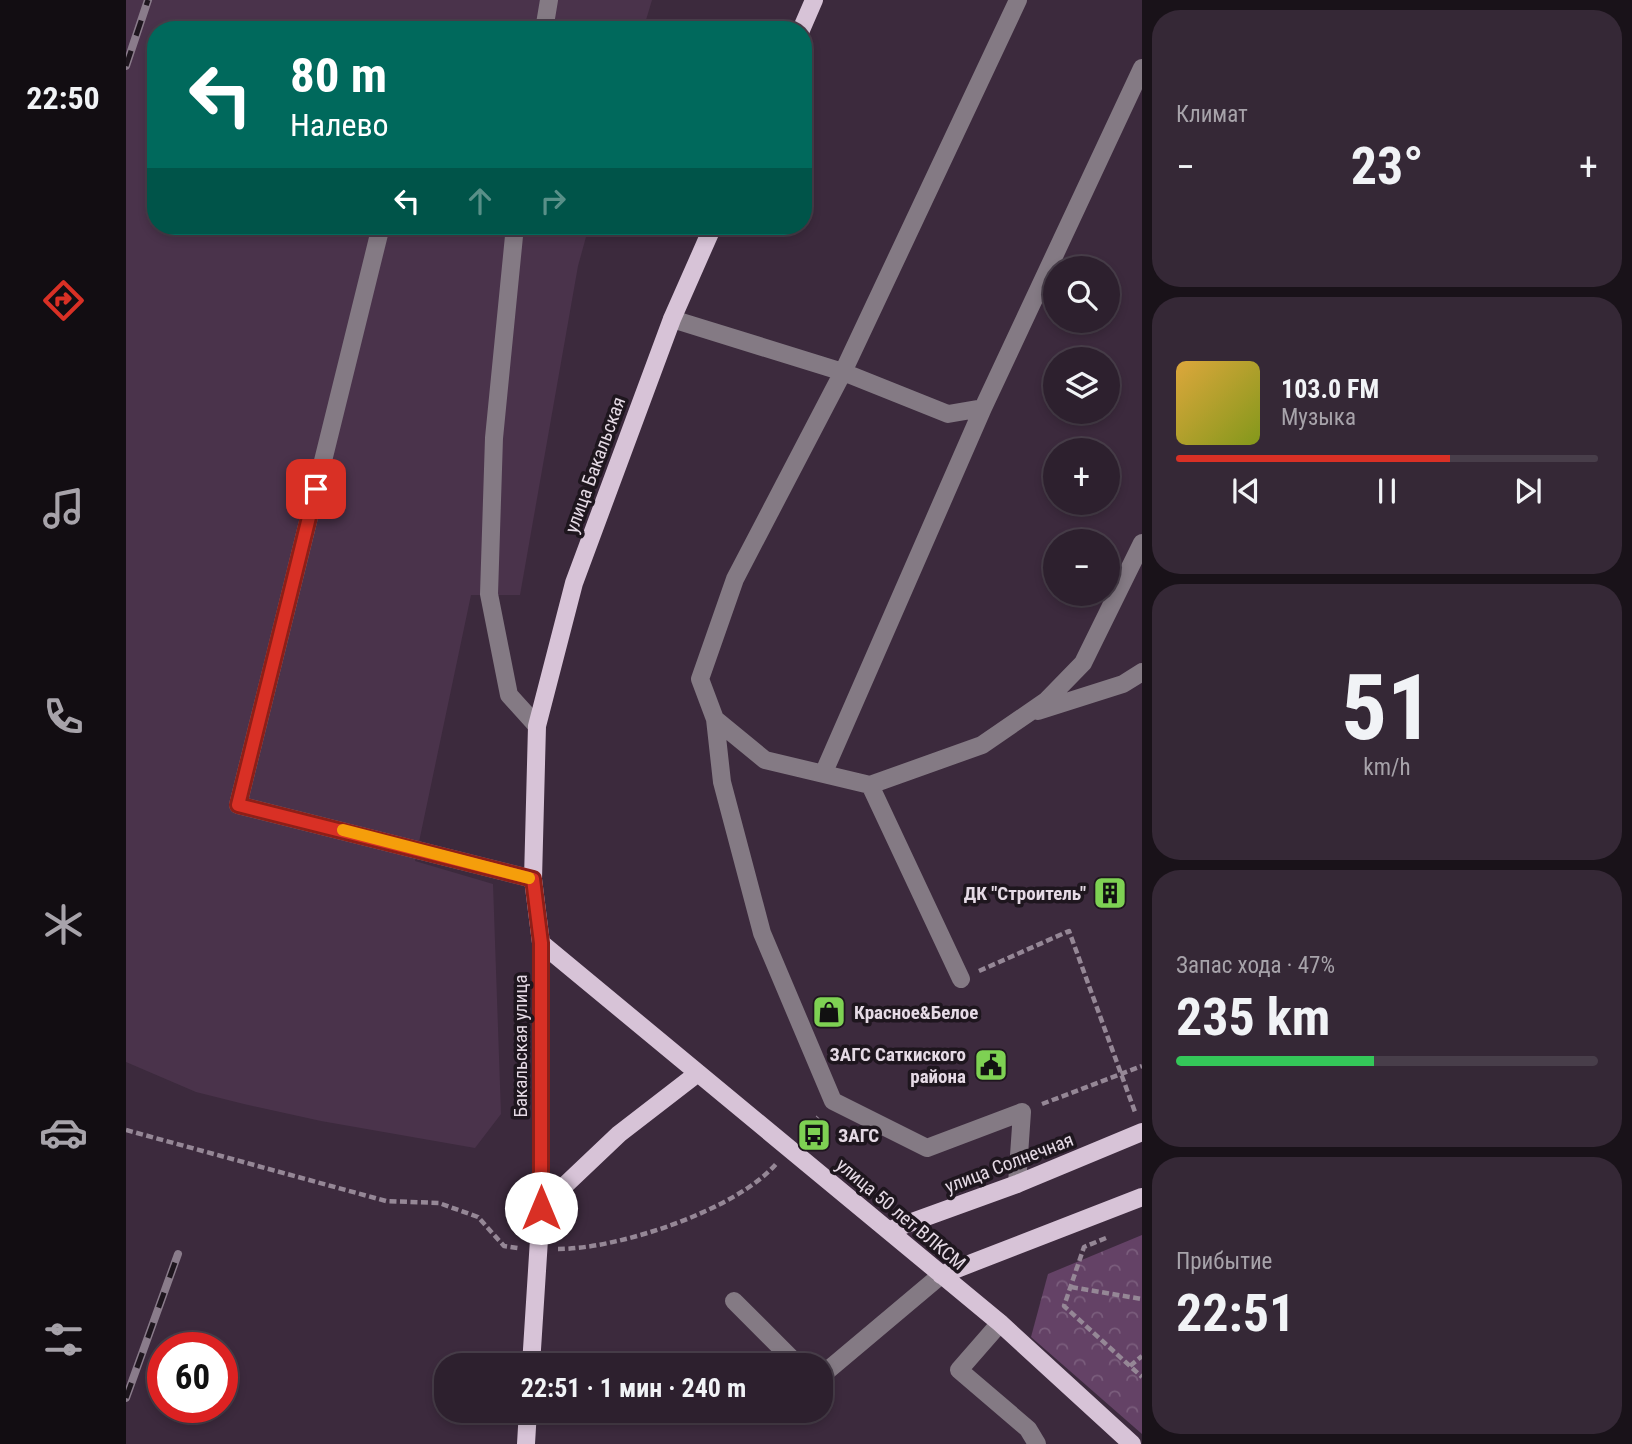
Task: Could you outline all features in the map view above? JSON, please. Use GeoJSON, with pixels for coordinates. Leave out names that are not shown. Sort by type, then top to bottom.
{"type":"FeatureCollection","features":[{"type":"Feature","properties":{"kind":"main road"},"geometry":{"type":"LineString","coordinates":[[805,21],[814,0]]}},
{"type":"Feature","properties":{"kind":"main road","name":"улица Бакальская"},"geometry":{"type":"LineString","coordinates":[[537,726],[574,583],[672,319],[709,235]]}},
{"type":"Feature","properties":{"kind":"main road","name":"Бакальская улица"},"geometry":{"type":"LineString","coordinates":[[532,1353],[541,1208],[541,943],[533,879],[537,726]]}},
{"type":"Feature","properties":{"kind":"main road","name":"улица 50 лет ВЛКСМ"},"geometry":{"type":"LineString","coordinates":[[541,943],[1000,1323],[1132,1444]]}},
{"type":"Feature","properties":{"kind":"main road"},"geometry":{"type":"LineString","coordinates":[[541,1208],[620,1133],[698,1073]]}},
{"type":"Feature","properties":{"kind":"main road","name":"улица Солнечная"},"geometry":{"type":"LineString","coordinates":[[890,1230],[1017,1184],[1140,1125]]}},
{"type":"Feature","properties":{"kind":"main road"},"geometry":{"type":"LineString","coordinates":[[941,1275],[1142,1196]]}},
{"type":"Feature","properties":{"kind":"main road"},"geometry":{"type":"LineString","coordinates":[[526,1444],[527,1423]]}},
{"type":"Feature","properties":{"kind":"lane"},"geometry":{"type":"LineString","coordinates":[[546,21],[549,0]]}},
{"type":"Feature","properties":{"kind":"lane"},"geometry":{"type":"LineString","coordinates":[[1017,1184],[1022,1112],[927,1148],[833,1101],[762,933],[722,782],[715,719],[700,679],[735,579],[843,372],[1018,0]]}},
{"type":"Feature","properties":{"kind":"lane"},"geometry":{"type":"LineString","coordinates":[[824,772],[983,408],[1142,68]]}},
{"type":"Feature","properties":{"kind":"lane"},"geometry":{"type":"LineString","coordinates":[[379,235],[238,805],[533,879]]}},
{"type":"Feature","properties":{"kind":"lane"},"geometry":{"type":"LineString","coordinates":[[514,235],[494,438],[489,594],[509,695],[537,726]]}},
{"type":"Feature","properties":{"kind":"lane"},"geometry":{"type":"LineString","coordinates":[[672,319],[843,372],[948,414],[983,408]]}},
{"type":"Feature","properties":{"kind":"lane"},"geometry":{"type":"LineString","coordinates":[[715,719],[765,760],[870,785],[982,745],[1046,702],[1083,663],[1142,543]]}},
{"type":"Feature","properties":{"kind":"lane"},"geometry":{"type":"LineString","coordinates":[[1027,714],[1123,684],[1142,672]]}},
{"type":"Feature","properties":{"kind":"lane"},"geometry":{"type":"LineString","coordinates":[[870,785],[961,979]]}},
{"type":"Feature","properties":{"kind":"lane"},"geometry":{"type":"LineString","coordinates":[[833,1366],[941,1275]]}},
{"type":"Feature","properties":{"kind":"lane"},"geometry":{"type":"LineString","coordinates":[[734,1301],[786,1353]]}},
{"type":"Feature","properties":{"kind":"lane"},"geometry":{"type":"LineString","coordinates":[[1000,1323],[959,1370],[1028,1429],[1037,1444]]}},
{"type":"Feature","properties":{"kind":"path"},"geometry":{"type":"LineString","coordinates":[[961,979],[1069,931],[1140,1125]]}},
{"type":"Feature","properties":{"kind":"path"},"geometry":{"type":"LineString","coordinates":[[1022,1112],[1142,1066]]}},
{"type":"Feature","properties":{"kind":"path"},"geometry":{"type":"LineString","coordinates":[[126,1130],[386,1201],[439,1203],[478,1217],[504,1246],[539,1250],[578,1249],[681,1223],[763,1179],[811,1124]]}},
{"type":"Feature","properties":{"kind":"path"},"geometry":{"type":"LineString","coordinates":[[1119,1232],[1084,1247],[1064,1306],[1142,1377]]}},
{"type":"Feature","properties":{"kind":"path"},"geometry":{"type":"LineString","coordinates":[[1071,1287],[1142,1298]]}},
{"type":"Feature","properties":{"kind":"path"},"geometry":{"type":"LineString","coordinates":[[1130,1366],[1142,1356]]}},
{"type":"Feature","properties":{"kind":"shaded area"},"geometry":{"type":"Polygon","coordinates":[[[126,0],[652,0],[646,21],[147,21],[147,235],[587,235],[578,266],[520,595],[471,595],[415,861],[493,884],[501,1114],[475,1148],[321,1121],[244,1104],[196,1092],[126,1062],[126,0]]]}},
{"type":"Feature","properties":{"kind":"green space"},"geometry":{"type":"Polygon","coordinates":[[[1142,1235],[1142,1434],[1031,1337],[1048,1274],[1142,1235]]]}},
{"type":"Feature","properties":{"kind":"railway"},"geometry":{"type":"LineString","coordinates":[[126,66],[148,0]]}},
{"type":"Feature","properties":{"kind":"railway"},"geometry":{"type":"LineString","coordinates":[[126,1398],[178,1254]]}},
{"type":"Feature","properties":{"kind":"slow traffic"},"geometry":{"type":"LineString","coordinates":[[343,830],[529,878]]}},
{"type":"Feature","properties":{"kind":"place","name":"ДК \"Строитель\""},"geometry":{"type":"Point","coordinates":[1110,893]}},
{"type":"Feature","properties":{"kind":"place","name":"Красное&Белое"},"geometry":{"type":"Point","coordinates":[829,1012]}},
{"type":"Feature","properties":{"kind":"place","name":"ЗАГС Саткиского района"},"geometry":{"type":"Point","coordinates":[991,1065]}},
{"type":"Feature","properties":{"kind":"place","name":"ЗАГС"},"geometry":{"type":"Point","coordinates":[814,1135]}},
{"type":"Feature","properties":{"kind":"route"},"geometry":{"type":"LineString","coordinates":[[316,489],[238,805],[533,879],[541,943],[541,1208]]}}]}
